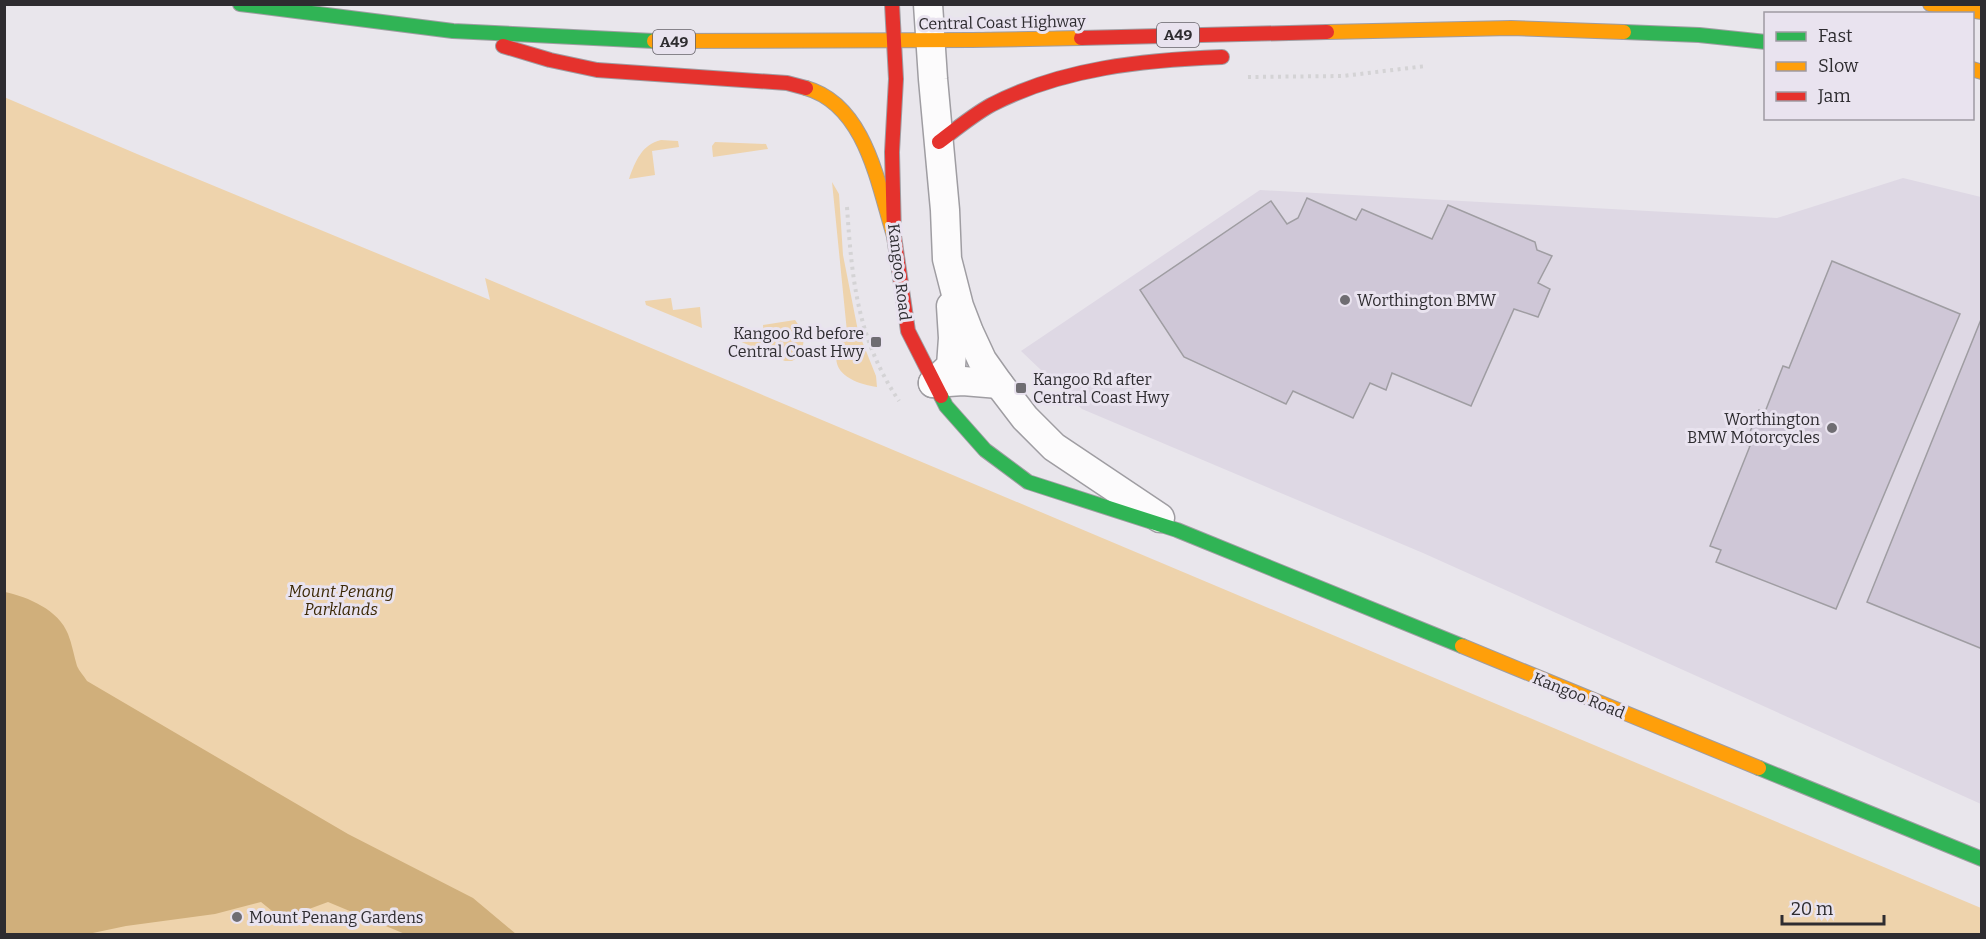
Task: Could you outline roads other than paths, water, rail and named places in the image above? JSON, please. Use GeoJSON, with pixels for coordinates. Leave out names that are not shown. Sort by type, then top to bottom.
{"type":"FeatureCollection","features":[{"type":"Feature","properties":{"kind":"main road","name":"Central Coast Highway"},"geometry":{"type":"LineString","coordinates":[[240,4],[453,31],[677,42],[972,40],[1511,28],[1699,35],[1764,42]]}},
{"type":"Feature","properties":{"kind":"main road","name":"Kangoo Road"},"geometry":{"type":"LineString","coordinates":[[892,4],[896,78],[892,152],[894,236],[908,331],[946,406],[985,450],[1028,482],[1177,530],[1982,859]]}},
{"type":"Feature","properties":{"kind":"main road"},"geometry":{"type":"LineString","coordinates":[[1930,4],[1982,12]]}},
{"type":"Feature","properties":{"kind":"main road"},"geometry":{"type":"LineString","coordinates":[[1375,45],[1427,30]]}},
{"type":"Feature","properties":{"kind":"main road"},"geometry":{"type":"LineString","coordinates":[[453,31],[550,60],[597,70],[787,83],[819,92],[841,108],[860,134],[894,236]]}},
{"type":"Feature","properties":{"kind":"main road"},"geometry":{"type":"LineString","coordinates":[[939,142],[993,105],[1053,81],[1086,72],[1139,63],[1179,58],[1238,57]]}},
{"type":"Feature","properties":{"kind":"street","name":"Kangoo Road"},"geometry":{"type":"LineString","coordinates":[[928,4],[947,259],[959,306],[982,360],[1025,418],[1054,447],[1177,530]]}},
{"type":"Feature","properties":{"kind":"street"},"geometry":{"type":"LineString","coordinates":[[933,383],[951,366],[953,338],[947,259]]}},
{"type":"Feature","properties":{"kind":"street"},"geometry":{"type":"LineString","coordinates":[[933,383],[963,381],[999,384]]}},
{"type":"Feature","properties":{"kind":"place","name":"Worthington BMW"},"geometry":{"type":"Point","coordinates":[1345,300]}},
{"type":"Feature","properties":{"kind":"place","name":"Kangoo Rd before Central Coast Hwy"},"geometry":{"type":"Point","coordinates":[876,342]}},
{"type":"Feature","properties":{"kind":"place","name":"Kangoo Rd after Central Coast Hwy"},"geometry":{"type":"Point","coordinates":[1021,388]}},
{"type":"Feature","properties":{"kind":"place","name":"Worthington BMW Motorcycles"},"geometry":{"type":"Point","coordinates":[1832,428]}},
{"type":"Feature","properties":{"kind":"place","name":"Mount Penang Gardens"},"geometry":{"type":"Point","coordinates":[237,917]}},
{"type":"Feature","properties":{"kind":"park label","name":"Mount Penang Parklands"},"geometry":{"type":"Point","coordinates":[341,600]}}]}
